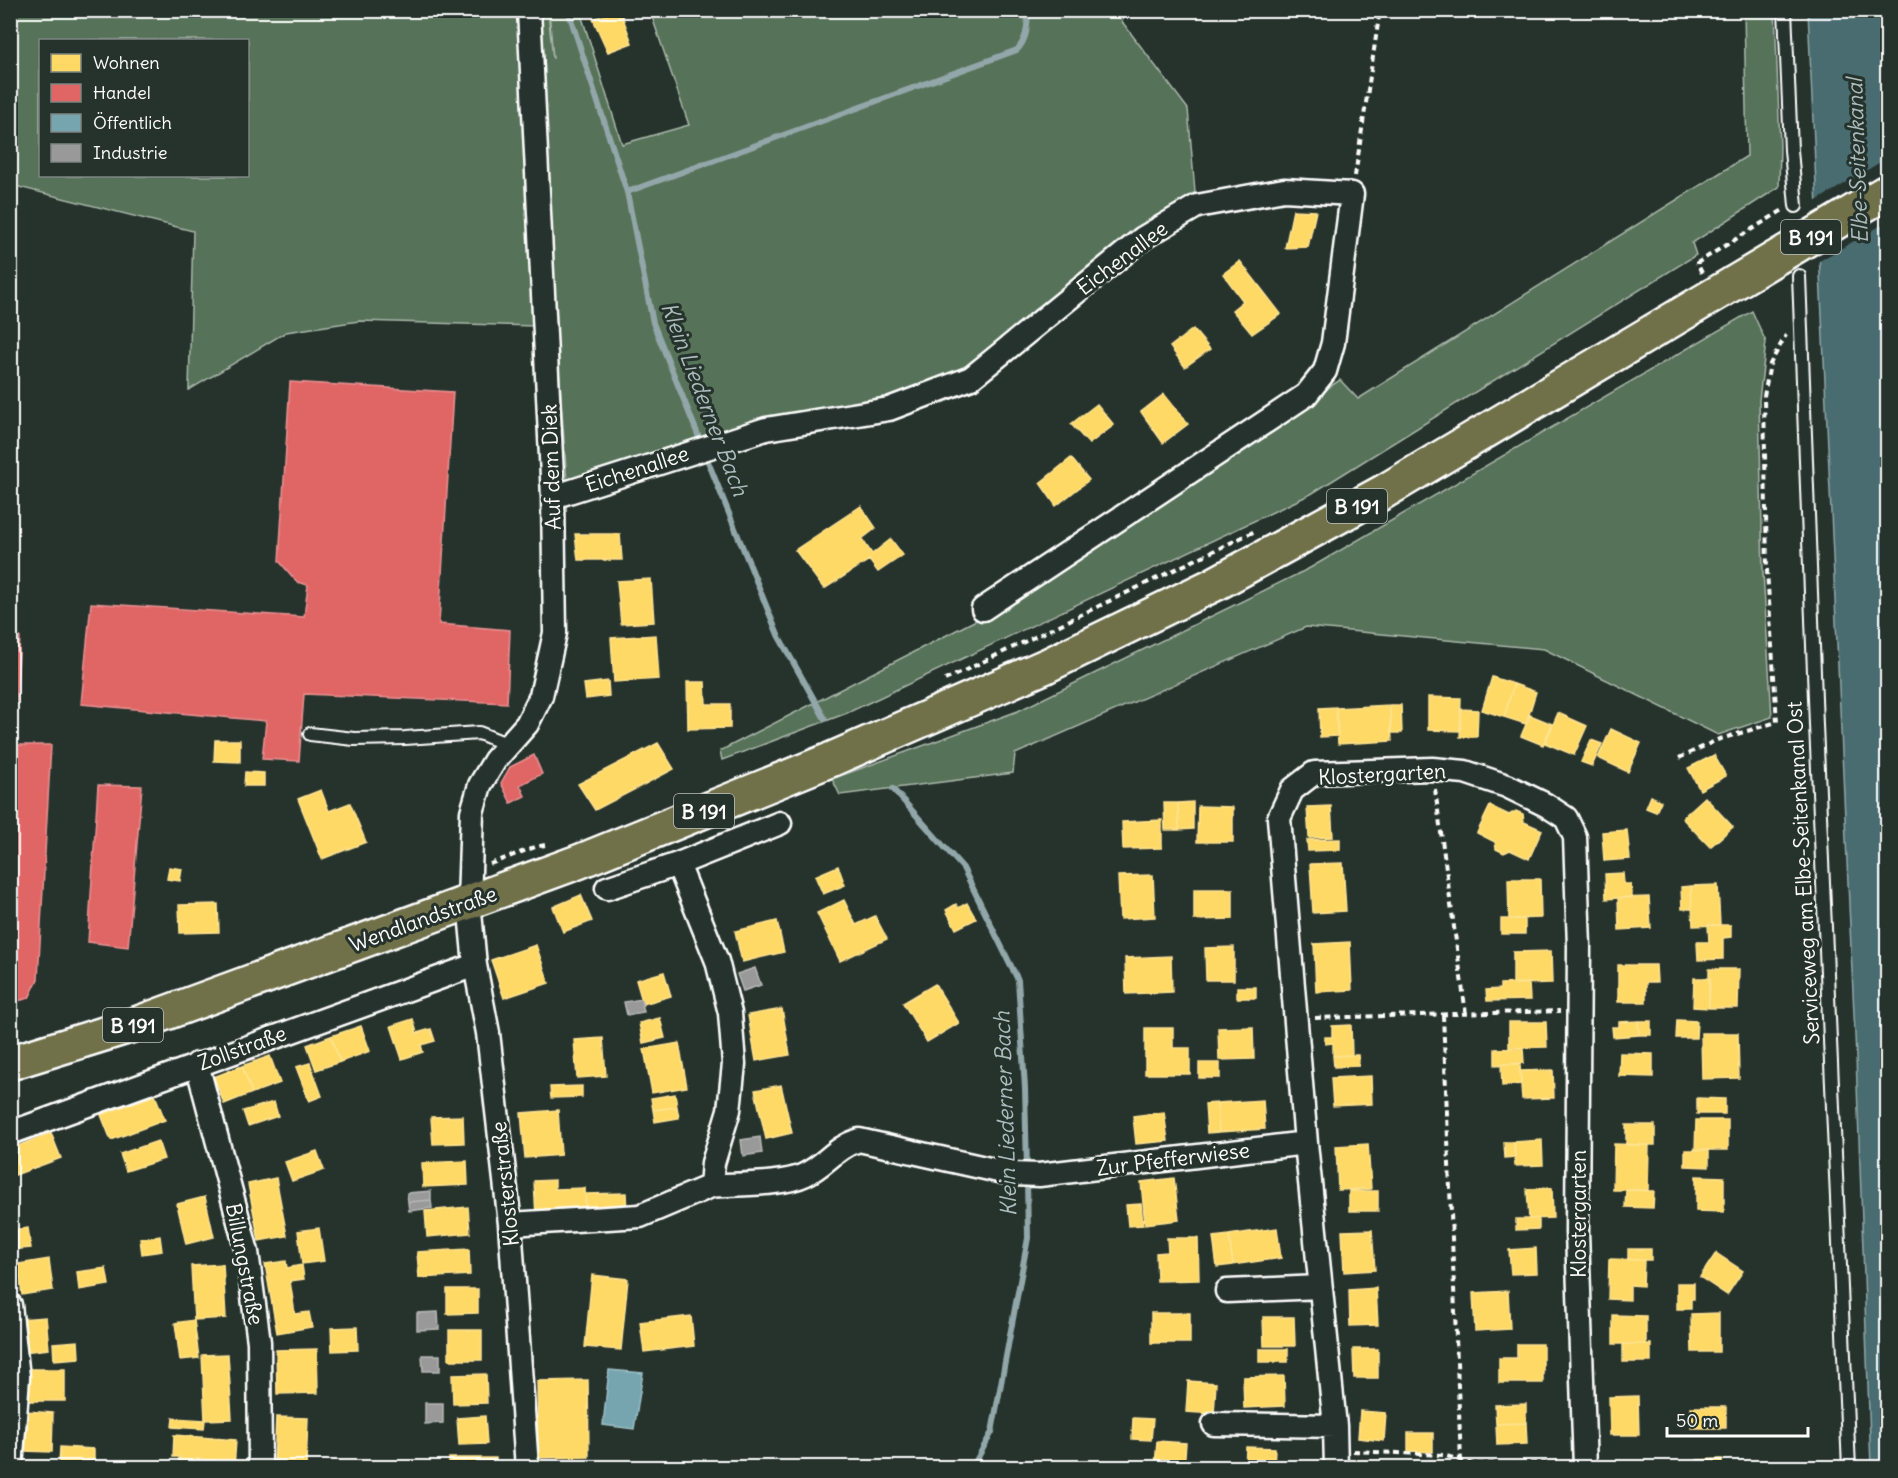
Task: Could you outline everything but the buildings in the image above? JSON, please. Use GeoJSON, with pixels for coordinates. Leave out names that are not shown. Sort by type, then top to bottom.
{"type":"FeatureCollection","features":[{"type":"Feature","properties":{"kind":"main road","name":"Wendlandstraße"},"geometry":{"type":"LineString","coordinates":[[10,1063],[133,1025],[578,862],[830,760],[1046,666],[1215,584],[1385,491],[1887,191]]}},
{"type":"Feature","properties":{"kind":"street","name":"Auf dem Diek"},"geometry":{"type":"LineString","coordinates":[[469,902],[472,812],[480,785],[495,760],[527,724],[541,696],[555,633],[553,497],[529,10]]}},
{"type":"Feature","properties":{"kind":"street","name":"Eichenallee"},"geometry":{"type":"LineString","coordinates":[[553,497],[766,429],[888,409],[971,378],[1143,238],[1197,206],[1284,190],[1352,195]]}},
{"type":"Feature","properties":{"kind":"street"},"geometry":{"type":"LineString","coordinates":[[983,609],[1306,395],[1325,371],[1333,343],[1352,195]]}},
{"type":"Feature","properties":{"kind":"street","name":"Klostergarten"},"geometry":{"type":"LineString","coordinates":[[1336,1459],[1335,1426],[1306,1143],[1279,818],[1292,790],[1314,773],[1432,768],[1465,772],[1507,786],[1546,805],[1566,819],[1575,837],[1579,1011],[1577,1232],[1585,1465]]}},
{"type":"Feature","properties":{"kind":"street"},"geometry":{"type":"LineString","coordinates":[[607,888],[678,864],[780,823]]}},
{"type":"Feature","properties":{"kind":"street"},"geometry":{"type":"LineString","coordinates":[[678,864],[717,961],[730,1013],[734,1064],[729,1110],[713,1163],[711,1186]]}},
{"type":"Feature","properties":{"kind":"street","name":"Klosterstraße"},"geometry":{"type":"LineString","coordinates":[[469,902],[475,965],[488,1033],[510,1224],[527,1467]]}},
{"type":"Feature","properties":{"kind":"street","name":"Zollstraße"},"geometry":{"type":"LineString","coordinates":[[10,1133],[475,965]]}},
{"type":"Feature","properties":{"kind":"street","name":"Billungstraße"},"geometry":{"type":"LineString","coordinates":[[197,1064],[247,1252],[259,1342],[260,1467]]}},
{"type":"Feature","properties":{"kind":"street","name":"Zur Pfefferwiese"},"geometry":{"type":"LineString","coordinates":[[510,1224],[640,1216],[711,1186],[772,1182],[804,1176],[844,1145],[859,1140],[1012,1174],[1039,1175],[1306,1143]]}},
{"type":"Feature","properties":{"kind":"street"},"geometry":{"type":"LineString","coordinates":[[1227,1291],[1320,1287]]}},
{"type":"Feature","properties":{"kind":"street"},"geometry":{"type":"LineString","coordinates":[[10,1305],[18,1377],[11,1467]]}},
{"type":"Feature","properties":{"kind":"street"},"geometry":{"type":"LineString","coordinates":[[1214,1424],[1335,1426]]}},
{"type":"Feature","properties":{"kind":"lane"},"geometry":{"type":"LineString","coordinates":[[1785,10],[1791,150],[1796,203]]}},
{"type":"Feature","properties":{"kind":"lane","name":"Serviceweg am Elbe-Seitenkanal Ost"},"geometry":{"type":"LineString","coordinates":[[1799,276],[1816,737],[1849,1467]]}},
{"type":"Feature","properties":{"kind":"lane"},"geometry":{"type":"LineString","coordinates":[[310,734],[354,739],[478,733],[508,745]]}},
{"type":"Feature","properties":{"kind":"path"},"geometry":{"type":"LineString","coordinates":[[1352,195],[1380,10]]}},
{"type":"Feature","properties":{"kind":"path"},"geometry":{"type":"LineString","coordinates":[[1697,263],[1796,203]]}},
{"type":"Feature","properties":{"kind":"path"},"geometry":{"type":"LineString","coordinates":[[1678,758],[1718,740],[1777,722],[1767,571],[1764,396],[1770,364],[1800,308]]}},
{"type":"Feature","properties":{"kind":"path"},"geometry":{"type":"LineString","coordinates":[[943,681],[1262,527]]}},
{"type":"Feature","properties":{"kind":"path"},"geometry":{"type":"LineString","coordinates":[[1432,768],[1466,1014]]}},
{"type":"Feature","properties":{"kind":"path"},"geometry":{"type":"LineString","coordinates":[[1296,1019],[1579,1011]]}},
{"type":"Feature","properties":{"kind":"path"},"geometry":{"type":"LineString","coordinates":[[1443,1015],[1461,1461]]}},
{"type":"Feature","properties":{"kind":"path"},"geometry":{"type":"LineString","coordinates":[[1336,1459],[1443,1455],[1473,1464],[1585,1465]]}},
{"type":"Feature","properties":{"kind":"green space"},"geometry":{"type":"Polygon","coordinates":[[[10,11],[517,11],[523,67],[534,326],[359,321],[286,332],[189,390],[193,231],[11,185],[10,11]]]}},
{"type":"Feature","properties":{"kind":"green space"},"geometry":{"type":"Polygon","coordinates":[[[539,11],[548,11],[553,59],[549,11],[580,11],[622,144],[689,125],[650,11],[1114,11],[1188,109],[1195,192],[1140,230],[965,371],[883,402],[567,483],[553,285],[539,11]]]}},
{"type":"Feature","properties":{"kind":"green space"},"geometry":{"type":"Polygon","coordinates":[[[1744,11],[1775,11],[1780,147],[1779,187],[1692,243],[1696,255],[1311,494],[847,713],[722,760],[720,751],[984,616],[1340,380],[1358,399],[1747,156],[1744,11]]]}},
{"type":"Feature","properties":{"kind":"green space"},"geometry":{"type":"Polygon","coordinates":[[[1752,311],[1766,342],[1759,400],[1763,573],[1772,717],[1718,735],[1544,649],[1306,627],[1015,754],[1013,773],[840,795],[832,779],[1018,711],[1310,568],[1752,311]]]}},
{"type":"Feature","properties":{"kind":"water","name":"Elbe-Seitenkanal"},"geometry":{"type":"Polygon","coordinates":[[[1808,11],[1887,11],[1887,1467],[1871,1467],[1856,1057],[1808,11]]]}},
{"type":"Feature","properties":{"kind":"pier"},"geometry":{"type":"Polygon","coordinates":[[[1887,158],[1887,222],[1816,263],[1813,203],[1887,158]]]}},
{"type":"Feature","properties":{"kind":"waterway","name":"Klein Liederner Bach"},"geometry":{"type":"LineString","coordinates":[[568,10],[627,192],[653,323],[702,445]]}},
{"type":"Feature","properties":{"kind":"waterway"},"geometry":{"type":"LineString","coordinates":[[627,192],[1017,50],[1025,36],[1028,10]]}},
{"type":"Feature","properties":{"kind":"waterway","name":"Klein Liederner Bach"},"geometry":{"type":"LineString","coordinates":[[705,454],[778,635],[825,719]]}},
{"type":"Feature","properties":{"kind":"waterway","name":"Klein Liederner Bach"},"geometry":{"type":"LineString","coordinates":[[893,789],[963,868],[1018,980],[1025,1088],[1027,1169]]}},
{"type":"Feature","properties":{"kind":"waterway","name":"Klein Liederner Bach"},"geometry":{"type":"LineString","coordinates":[[972,1468],[992,1432],[1028,1238],[1027,1179]]}}]}
